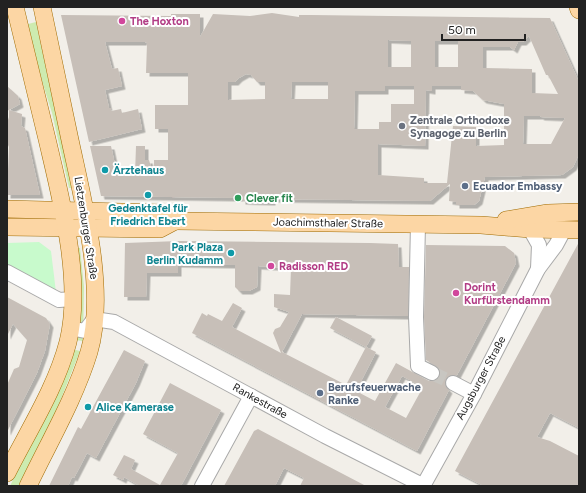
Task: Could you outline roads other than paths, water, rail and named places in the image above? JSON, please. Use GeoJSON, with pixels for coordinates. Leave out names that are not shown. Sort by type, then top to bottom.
{"type":"FeatureCollection","features":[{"type":"Feature","properties":{"kind":"main road","name":"Lietzenburger Straße"},"geometry":{"type":"LineString","coordinates":[[7,473],[54,381],[68,342],[73,299],[72,275],[62,211],[15,7]]}},
{"type":"Feature","properties":{"kind":"main road","name":"Lietzenburger Straße"},"geometry":{"type":"LineString","coordinates":[[28,486],[74,392],[89,351],[94,318],[94,278],[88,228],[42,7]]}},
{"type":"Feature","properties":{"kind":"main road","name":"Joachimsthaler Straße"},"geometry":{"type":"LineString","coordinates":[[7,210],[160,213],[175,221],[481,225],[530,229],[572,230]]}},
{"type":"Feature","properties":{"kind":"main road","name":"Joachimsthaler Straße"},"geometry":{"type":"LineString","coordinates":[[481,225],[548,213],[579,212]]}},
{"type":"Feature","properties":{"kind":"main road","name":"Joachimsthaler Straße"},"geometry":{"type":"LineString","coordinates":[[7,227],[160,229],[175,221]]}},
{"type":"Feature","properties":{"kind":"street"},"geometry":{"type":"LineString","coordinates":[[418,224],[416,317],[418,366],[432,373]]}},
{"type":"Feature","properties":{"kind":"street","name":"Augsburger Straße"},"geometry":{"type":"LineString","coordinates":[[530,229],[539,245],[538,269]]}},
{"type":"Feature","properties":{"kind":"street","name":"Augsburger Straße"},"geometry":{"type":"LineString","coordinates":[[424,486],[474,394],[538,269],[556,245],[572,230]]}},
{"type":"Feature","properties":{"kind":"street"},"geometry":{"type":"LineString","coordinates":[[7,272],[59,300],[73,299]]}},
{"type":"Feature","properties":{"kind":"street"},"geometry":{"type":"LineString","coordinates":[[70,328],[85,331],[94,318]]}},
{"type":"Feature","properties":{"kind":"street","name":"Rankestraße"},"geometry":{"type":"LineString","coordinates":[[94,318],[114,322],[325,436],[424,486]]}},
{"type":"Feature","properties":{"kind":"street"},"geometry":{"type":"LineString","coordinates":[[453,383],[474,394]]}},
{"type":"Feature","properties":{"kind":"street"},"geometry":{"type":"LineString","coordinates":[[202,486],[252,396]]}},
{"type":"Feature","properties":{"kind":"tunnel"},"geometry":{"type":"LineString","coordinates":[[432,373],[453,383]]}},
{"type":"Feature","properties":{"kind":"place","name":"The Hoxton"},"geometry":{"type":"Point","coordinates":[122,21]}},
{"type":"Feature","properties":{"kind":"place","name":"Zentrale Orthodoxe Synagoge zu Berlin"},"geometry":{"type":"Point","coordinates":[402,126]}},
{"type":"Feature","properties":{"kind":"place","name":"Ärztehaus"},"geometry":{"type":"Point","coordinates":[105,170]}},
{"type":"Feature","properties":{"kind":"place","name":"Ecuador Embassy"},"geometry":{"type":"Point","coordinates":[465,186]}},
{"type":"Feature","properties":{"kind":"place","name":"Gedenktafel für Friedrich Ebert"},"geometry":{"type":"Point","coordinates":[148,195]}},
{"type":"Feature","properties":{"kind":"place","name":"Clever fit"},"geometry":{"type":"Point","coordinates":[238,198]}},
{"type":"Feature","properties":{"kind":"place","name":"Park Plaza Berlin Kudamm"},"geometry":{"type":"Point","coordinates":[231,253]}},
{"type":"Feature","properties":{"kind":"place","name":"Radisson RED"},"geometry":{"type":"Point","coordinates":[271,266]}},
{"type":"Feature","properties":{"kind":"place","name":"Dorint Kurfürstendamm"},"geometry":{"type":"Point","coordinates":[456,293]}},
{"type":"Feature","properties":{"kind":"place","name":"Berufsfeuerwache Ranke"},"geometry":{"type":"Point","coordinates":[320,393]}},
{"type":"Feature","properties":{"kind":"place","name":"Alice Kamerase"},"geometry":{"type":"Point","coordinates":[88,407]}}]}
